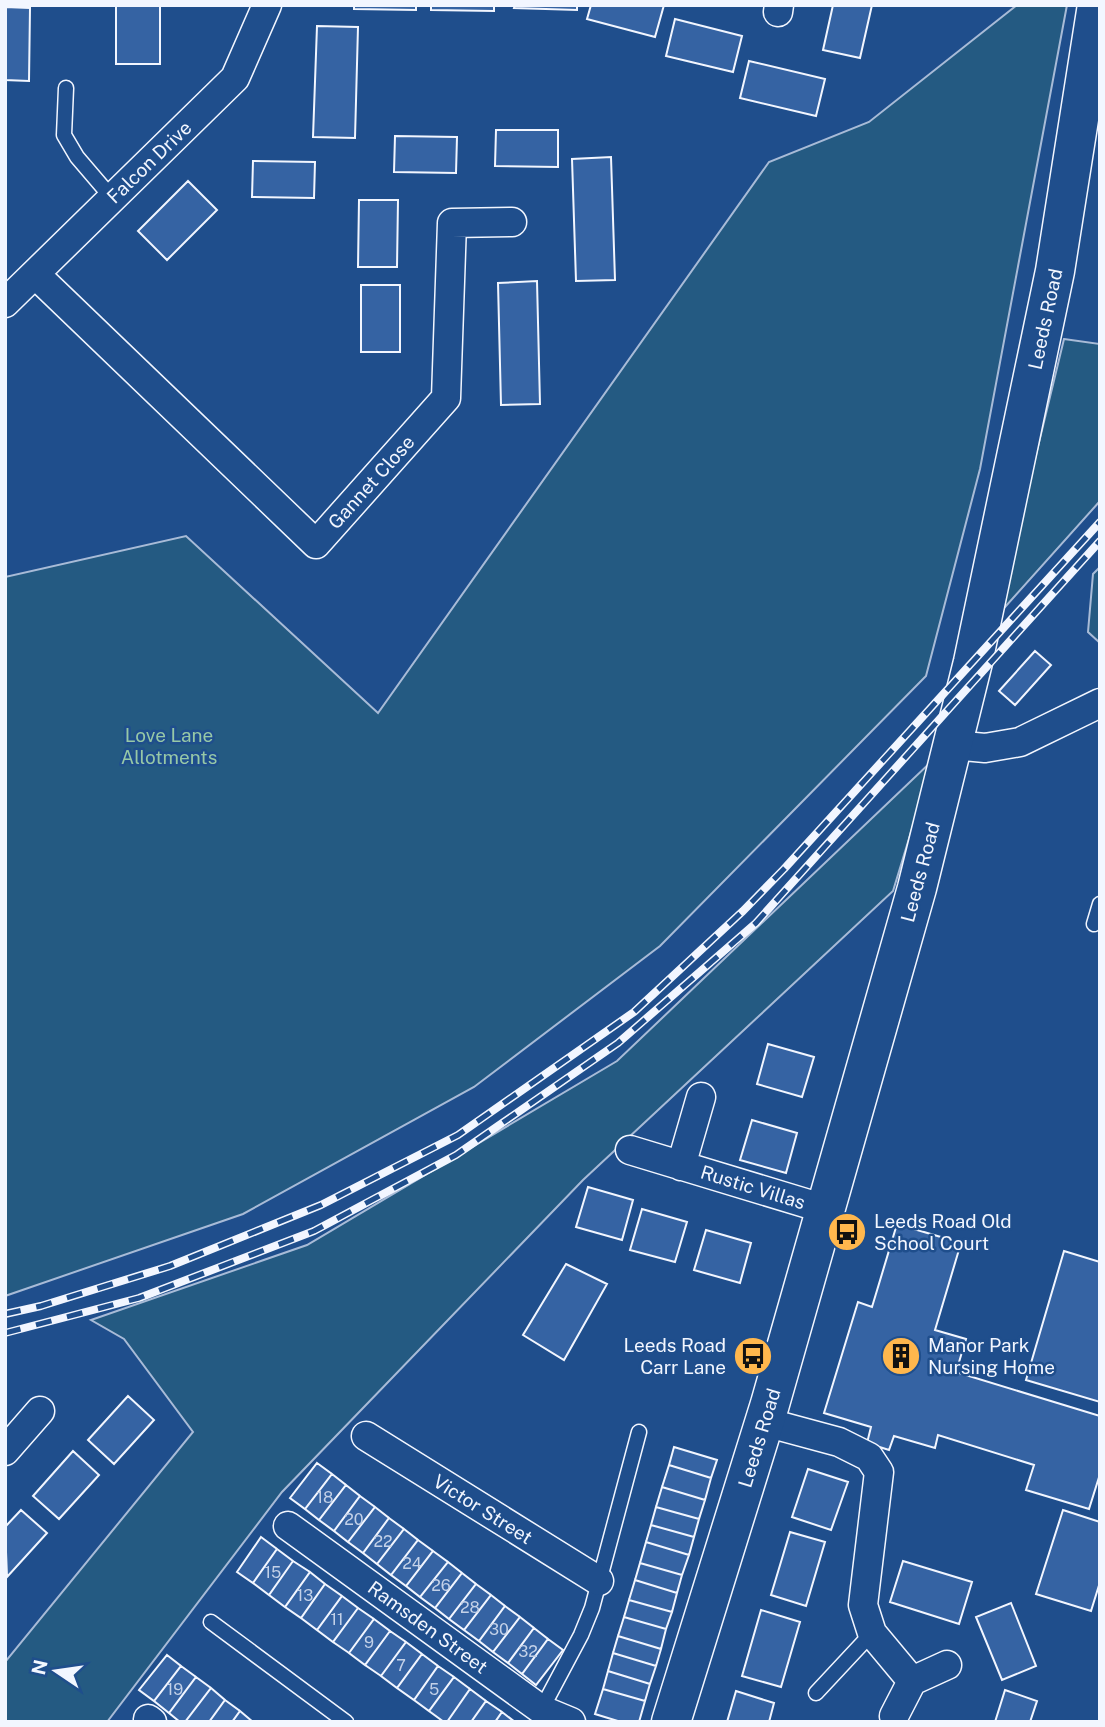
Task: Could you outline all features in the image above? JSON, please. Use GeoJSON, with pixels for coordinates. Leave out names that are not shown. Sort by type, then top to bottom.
{"type":"FeatureCollection","features":[{"type":"Feature","properties":{"kind":"main road","name":"Leeds Road"},"geometry":{"type":"LineString","coordinates":[[671,1722],[765,1422],[917,888],[974,662],[1092,91],[1097,5]]}},
{"type":"Feature","properties":{"kind":"street","name":"Falcon Drive"},"geometry":{"type":"LineString","coordinates":[[5,303],[235,78],[267,5]]}},
{"type":"Feature","properties":{"kind":"street","name":"Gannet Close"},"geometry":{"type":"LineString","coordinates":[[35,274],[316,544],[446,398],[452,223],[512,222]]}},
{"type":"Feature","properties":{"kind":"street"},"geometry":{"type":"LineString","coordinates":[[953,745],[985,748],[1020,742],[1100,703]]}},
{"type":"Feature","properties":{"kind":"street","name":"Rustic Villas"},"geometry":{"type":"LineString","coordinates":[[681,1166],[701,1097]]}},
{"type":"Feature","properties":{"kind":"street","name":"Rustic Villas"},"geometry":{"type":"LineString","coordinates":[[630,1150],[825,1209]]}},
{"type":"Feature","properties":{"kind":"street"},"geometry":{"type":"LineString","coordinates":[[5,1451],[40,1411]]}},
{"type":"Feature","properties":{"kind":"street"},"geometry":{"type":"LineString","coordinates":[[765,1422],[839,1442],[869,1457],[879,1472],[863,1605],[872,1633],[912,1681]]}},
{"type":"Feature","properties":{"kind":"street","name":"Victor Street"},"geometry":{"type":"LineString","coordinates":[[366,1436],[599,1581]]}},
{"type":"Feature","properties":{"kind":"street","name":"Ramsden Street"},"geometry":{"type":"LineString","coordinates":[[288,1526],[539,1716],[571,1722]]}},
{"type":"Feature","properties":{"kind":"street"},"geometry":{"type":"LineString","coordinates":[[894,1716],[912,1681],[947,1665]]}},
{"type":"Feature","properties":{"kind":"lane"},"geometry":{"type":"LineString","coordinates":[[66,88],[64,135],[77,156],[112,198]]}},
{"type":"Feature","properties":{"kind":"lane"},"geometry":{"type":"LineString","coordinates":[[1094,924],[1100,904]]}},
{"type":"Feature","properties":{"kind":"lane"},"geometry":{"type":"LineString","coordinates":[[539,1716],[582,1634],[639,1432]]}},
{"type":"Feature","properties":{"kind":"lane"},"geometry":{"type":"LineString","coordinates":[[211,1622],[346,1722]]}},
{"type":"Feature","properties":{"kind":"lane"},"geometry":{"type":"LineString","coordinates":[[816,1693],[872,1633]]}},
{"type":"Feature","properties":{"kind":"green space","name":"Love Lane Allotments"},"geometry":{"type":"Polygon","coordinates":[[[1017,5],[1067,5],[980,469],[926,676],[660,946],[474,1087],[243,1214],[5,1296],[5,577],[186,536],[378,713],[769,162],[869,122],[1017,5]]]}},
{"type":"Feature","properties":{"kind":"green space"},"geometry":{"type":"Polygon","coordinates":[[[1064,339],[1100,344],[1100,501],[997,616],[1064,339]]]}},
{"type":"Feature","properties":{"kind":"green space"},"geometry":{"type":"Polygon","coordinates":[[[1100,567],[1100,643],[1088,632],[1093,574],[1100,567]]]}},
{"type":"Feature","properties":{"kind":"green space"},"geometry":{"type":"Polygon","coordinates":[[[933,760],[893,891],[583,1180],[282,1492],[107,1722],[5,1722],[5,1662],[193,1432],[124,1339],[91,1320],[307,1245],[617,1061],[933,760]]]}},
{"type":"Feature","properties":{"kind":"building"},"geometry":{"type":"Polygon","coordinates":[[[116,5],[160,5],[160,64],[116,64],[116,5]]]}},
{"type":"Feature","properties":{"kind":"building"},"geometry":{"type":"Polygon","coordinates":[[[354,5],[416,5],[416,10],[354,9],[354,5]]]}},
{"type":"Feature","properties":{"kind":"building"},"geometry":{"type":"Polygon","coordinates":[[[431,5],[494,5],[494,11],[431,10],[431,5]]]}},
{"type":"Feature","properties":{"kind":"building"},"geometry":{"type":"Polygon","coordinates":[[[515,5],[577,5],[577,10],[514,8],[515,5]]]}},
{"type":"Feature","properties":{"kind":"building"},"geometry":{"type":"Polygon","coordinates":[[[591,5],[664,5],[655,37],[587,19],[591,5]]]}},
{"type":"Feature","properties":{"kind":"building"},"geometry":{"type":"Polygon","coordinates":[[[833,5],[872,5],[860,58],[823,50],[833,5]]]}},
{"type":"Feature","properties":{"kind":"building"},"geometry":{"type":"Polygon","coordinates":[[[5,7],[30,8],[29,81],[5,80],[5,7]]]}},
{"type":"Feature","properties":{"kind":"building"},"geometry":{"type":"Polygon","coordinates":[[[675,19],[742,36],[733,72],[666,56],[675,19]]]}},
{"type":"Feature","properties":{"kind":"building"},"geometry":{"type":"Polygon","coordinates":[[[317,26],[358,27],[355,138],[313,137],[317,26]]]}},
{"type":"Feature","properties":{"kind":"building"},"geometry":{"type":"Polygon","coordinates":[[[749,61],[825,79],[816,116],[740,98],[749,61]]]}},
{"type":"Feature","properties":{"kind":"building"},"geometry":{"type":"Polygon","coordinates":[[[496,130],[558,130],[558,167],[495,166],[496,130]]]}},
{"type":"Feature","properties":{"kind":"building"},"geometry":{"type":"Polygon","coordinates":[[[395,136],[457,137],[456,173],[394,172],[395,136]]]}},
{"type":"Feature","properties":{"kind":"building"},"geometry":{"type":"Polygon","coordinates":[[[611,157],[615,280],[576,281],[572,159],[611,157]]]}},
{"type":"Feature","properties":{"kind":"building"},"geometry":{"type":"Polygon","coordinates":[[[253,161],[315,162],[314,198],[252,197],[253,161]]]}},
{"type":"Feature","properties":{"kind":"building"},"geometry":{"type":"Polygon","coordinates":[[[188,181],[217,210],[167,260],[138,231],[188,181]]]}},
{"type":"Feature","properties":{"kind":"building"},"geometry":{"type":"Polygon","coordinates":[[[359,200],[398,200],[397,267],[358,267],[359,200]]]}},
{"type":"Feature","properties":{"kind":"building"},"geometry":{"type":"Polygon","coordinates":[[[537,281],[540,404],[501,405],[498,283],[537,281]]]}},
{"type":"Feature","properties":{"kind":"building"},"geometry":{"type":"Polygon","coordinates":[[[361,285],[400,285],[400,352],[361,352],[361,285]]]}},
{"type":"Feature","properties":{"kind":"building"},"geometry":{"type":"Polygon","coordinates":[[[1035,651],[1051,665],[1015,705],[999,691],[1035,651]]]}},
{"type":"Feature","properties":{"kind":"building"},"geometry":{"type":"Polygon","coordinates":[[[768,1044],[814,1057],[802,1097],[757,1084],[768,1044]]]}},
{"type":"Feature","properties":{"kind":"building"},"geometry":{"type":"Polygon","coordinates":[[[752,1120],[797,1133],[786,1173],[740,1160],[752,1120]]]}},
{"type":"Feature","properties":{"kind":"building"},"geometry":{"type":"Polygon","coordinates":[[[588,1187],[633,1200],[622,1240],[576,1227],[588,1187]]]}},
{"type":"Feature","properties":{"kind":"building"},"geometry":{"type":"Polygon","coordinates":[[[642,1209],[687,1222],[675,1262],[630,1250],[642,1209]]]}},
{"type":"Feature","properties":{"kind":"building","name":"Manor Park Nursing Home"},"geometry":{"type":"Polygon","coordinates":[[[897,1224],[961,1243],[935,1330],[966,1339],[956,1372],[1100,1416],[1100,1474],[1089,1509],[1026,1490],[1034,1465],[938,1435],[935,1448],[894,1436],[889,1450],[867,1443],[871,1427],[824,1413],[858,1302],[872,1307],[897,1224]]]}},
{"type":"Feature","properties":{"kind":"building"},"geometry":{"type":"Polygon","coordinates":[[[706,1230],[751,1243],[740,1283],[694,1270],[706,1230]]]}},
{"type":"Feature","properties":{"kind":"building"},"geometry":{"type":"Polygon","coordinates":[[[1064,1251],[1100,1262],[1100,1402],[1026,1380],[1064,1251]]]}},
{"type":"Feature","properties":{"kind":"building"},"geometry":{"type":"Polygon","coordinates":[[[566,1264],[607,1284],[564,1360],[523,1335],[566,1264]]]}},
{"type":"Feature","properties":{"kind":"building"},"geometry":{"type":"Polygon","coordinates":[[[128,1396],[154,1420],[114,1464],[88,1440],[128,1396]]]}},
{"type":"Feature","properties":{"kind":"building"},"geometry":{"type":"Polygon","coordinates":[[[674,1447],[717,1460],[711,1478],[669,1465],[674,1447]]]}},
{"type":"Feature","properties":{"kind":"building"},"geometry":{"type":"Polygon","coordinates":[[[73,1451],[99,1475],[59,1519],[33,1496],[73,1451]]]}},
{"type":"Feature","properties":{"kind":"building"},"geometry":{"type":"Polygon","coordinates":[[[317,1463],[332,1474],[305,1509],[290,1498],[317,1463]]]}},
{"type":"Feature","properties":{"kind":"building"},"geometry":{"type":"Polygon","coordinates":[[[669,1465],[711,1478],[705,1500],[662,1487],[669,1465]]]}},
{"type":"Feature","properties":{"kind":"building"},"geometry":{"type":"Polygon","coordinates":[[[808,1469],[848,1482],[831,1530],[792,1517],[808,1469]]]}},
{"type":"Feature","properties":{"kind":"building"},"geometry":{"type":"Polygon","coordinates":[[[332,1474],[346,1485],[319,1520],[305,1509],[332,1474]]]}},
{"type":"Feature","properties":{"kind":"building"},"geometry":{"type":"Polygon","coordinates":[[[346,1485],[360,1496],[334,1531],[319,1520],[346,1485]]]}},
{"type":"Feature","properties":{"kind":"building"},"geometry":{"type":"Polygon","coordinates":[[[662,1487],[705,1500],[699,1519],[656,1507],[662,1487]]]}},
{"type":"Feature","properties":{"kind":"building"},"geometry":{"type":"Polygon","coordinates":[[[360,1496],[375,1507],[348,1542],[334,1531],[360,1496]]]}},
{"type":"Feature","properties":{"kind":"building"},"geometry":{"type":"Polygon","coordinates":[[[375,1507],[389,1518],[363,1553],[348,1542],[375,1507]]]}},
{"type":"Feature","properties":{"kind":"building"},"geometry":{"type":"Polygon","coordinates":[[[656,1507],[699,1519],[694,1537],[651,1525],[656,1507]]]}},
{"type":"Feature","properties":{"kind":"building"},"geometry":{"type":"Polygon","coordinates":[[[21,1510],[47,1533],[7,1577],[5,1527],[21,1510]]]}},
{"type":"Feature","properties":{"kind":"building"},"geometry":{"type":"Polygon","coordinates":[[[1063,1510],[1100,1522],[1100,1582],[1091,1611],[1036,1594],[1063,1510]]]}},
{"type":"Feature","properties":{"kind":"building"},"geometry":{"type":"Polygon","coordinates":[[[389,1518],[404,1529],[377,1564],[363,1553],[389,1518]]]}},
{"type":"Feature","properties":{"kind":"building"},"geometry":{"type":"Polygon","coordinates":[[[651,1525],[694,1537],[689,1555],[646,1542],[651,1525]]]}},
{"type":"Feature","properties":{"kind":"building"},"geometry":{"type":"Polygon","coordinates":[[[404,1529],[418,1540],[391,1575],[377,1564],[404,1529]]]}},
{"type":"Feature","properties":{"kind":"building"},"geometry":{"type":"Polygon","coordinates":[[[790,1532],[825,1542],[806,1606],[771,1595],[790,1532]]]}},
{"type":"Feature","properties":{"kind":"building"},"geometry":{"type":"Polygon","coordinates":[[[261,1537],[277,1549],[253,1583],[237,1572],[261,1537]]]}},
{"type":"Feature","properties":{"kind":"building"},"geometry":{"type":"Polygon","coordinates":[[[418,1540],[433,1551],[406,1586],[391,1575],[418,1540]]]}},
{"type":"Feature","properties":{"kind":"building"},"geometry":{"type":"Polygon","coordinates":[[[646,1542],[689,1555],[682,1575],[640,1563],[646,1542]]]}},
{"type":"Feature","properties":{"kind":"building"},"geometry":{"type":"Polygon","coordinates":[[[277,1549],[293,1561],[269,1595],[253,1583],[277,1549]]]}},
{"type":"Feature","properties":{"kind":"building"},"geometry":{"type":"Polygon","coordinates":[[[433,1551],[448,1562],[420,1597],[406,1586],[433,1551]]]}},
{"type":"Feature","properties":{"kind":"building"},"geometry":{"type":"Polygon","coordinates":[[[293,1561],[310,1572],[285,1607],[269,1595],[293,1561]]]}},
{"type":"Feature","properties":{"kind":"building"},"geometry":{"type":"Polygon","coordinates":[[[903,1561],[972,1582],[959,1624],[890,1602],[903,1561]]]}},
{"type":"Feature","properties":{"kind":"building"},"geometry":{"type":"Polygon","coordinates":[[[448,1562],[462,1573],[435,1608],[420,1597],[448,1562]]]}},
{"type":"Feature","properties":{"kind":"building"},"geometry":{"type":"Polygon","coordinates":[[[640,1563],[682,1575],[677,1593],[635,1580],[640,1563]]]}},
{"type":"Feature","properties":{"kind":"building"},"geometry":{"type":"Polygon","coordinates":[[[310,1572],[325,1584],[301,1618],[285,1607],[310,1572]]]}},
{"type":"Feature","properties":{"kind":"building"},"geometry":{"type":"Polygon","coordinates":[[[462,1573],[476,1584],[449,1619],[435,1608],[462,1573]]]}},
{"type":"Feature","properties":{"kind":"building"},"geometry":{"type":"Polygon","coordinates":[[[635,1580],[677,1593],[672,1612],[629,1600],[635,1580]]]}},
{"type":"Feature","properties":{"kind":"building"},"geometry":{"type":"Polygon","coordinates":[[[325,1584],[342,1596],[317,1630],[301,1618],[325,1584]]]}},
{"type":"Feature","properties":{"kind":"building"},"geometry":{"type":"Polygon","coordinates":[[[476,1584],[491,1595],[464,1630],[449,1619],[476,1584]]]}},
{"type":"Feature","properties":{"kind":"building"},"geometry":{"type":"Polygon","coordinates":[[[491,1595],[505,1606],[479,1641],[464,1630],[491,1595]]]}},
{"type":"Feature","properties":{"kind":"building"},"geometry":{"type":"Polygon","coordinates":[[[342,1596],[358,1608],[333,1642],[317,1630],[342,1596]]]}},
{"type":"Feature","properties":{"kind":"building"},"geometry":{"type":"Polygon","coordinates":[[[629,1600],[672,1612],[666,1629],[624,1617],[629,1600]]]}},
{"type":"Feature","properties":{"kind":"building"},"geometry":{"type":"Polygon","coordinates":[[[1011,1603],[1036,1666],[1002,1680],[976,1617],[1011,1603]]]}},
{"type":"Feature","properties":{"kind":"building"},"geometry":{"type":"Polygon","coordinates":[[[505,1606],[520,1617],[493,1652],[479,1641],[505,1606]]]}},
{"type":"Feature","properties":{"kind":"building"},"geometry":{"type":"Polygon","coordinates":[[[358,1608],[374,1619],[349,1653],[333,1642],[358,1608]]]}},
{"type":"Feature","properties":{"kind":"building"},"geometry":{"type":"Polygon","coordinates":[[[761,1610],[800,1622],[781,1687],[742,1676],[761,1610]]]}},
{"type":"Feature","properties":{"kind":"building"},"geometry":{"type":"Polygon","coordinates":[[[520,1617],[534,1628],[508,1663],[493,1652],[520,1617]]]}},
{"type":"Feature","properties":{"kind":"building"},"geometry":{"type":"Polygon","coordinates":[[[624,1617],[666,1629],[661,1649],[618,1636],[624,1617]]]}},
{"type":"Feature","properties":{"kind":"building"},"geometry":{"type":"Polygon","coordinates":[[[374,1619],[390,1631],[365,1665],[349,1653],[374,1619]]]}},
{"type":"Feature","properties":{"kind":"building"},"geometry":{"type":"Polygon","coordinates":[[[534,1628],[548,1639],[522,1674],[508,1663],[534,1628]]]}},
{"type":"Feature","properties":{"kind":"building"},"geometry":{"type":"Polygon","coordinates":[[[390,1631],[406,1642],[381,1676],[365,1665],[390,1631]]]}},
{"type":"Feature","properties":{"kind":"building"},"geometry":{"type":"Polygon","coordinates":[[[618,1636],[661,1649],[656,1666],[613,1653],[618,1636]]]}},
{"type":"Feature","properties":{"kind":"building"},"geometry":{"type":"Polygon","coordinates":[[[548,1639],[563,1650],[536,1685],[522,1674],[548,1639]]]}},
{"type":"Feature","properties":{"kind":"building"},"geometry":{"type":"Polygon","coordinates":[[[406,1642],[422,1654],[397,1688],[381,1676],[406,1642]]]}},
{"type":"Feature","properties":{"kind":"building"},"geometry":{"type":"Polygon","coordinates":[[[613,1653],[656,1666],[650,1684],[608,1671],[613,1653]]]}},
{"type":"Feature","properties":{"kind":"building"},"geometry":{"type":"Polygon","coordinates":[[[422,1654],[438,1666],[414,1700],[397,1688],[422,1654]]]}},
{"type":"Feature","properties":{"kind":"building"},"geometry":{"type":"Polygon","coordinates":[[[167,1655],[181,1666],[154,1701],[139,1690],[167,1655]]]}},
{"type":"Feature","properties":{"kind":"building"},"geometry":{"type":"Polygon","coordinates":[[[181,1666],[196,1677],[169,1713],[154,1701],[181,1666]]]}},
{"type":"Feature","properties":{"kind":"building"},"geometry":{"type":"Polygon","coordinates":[[[438,1666],[454,1677],[429,1711],[414,1700],[438,1666]]]}},
{"type":"Feature","properties":{"kind":"building"},"geometry":{"type":"Polygon","coordinates":[[[608,1671],[650,1684],[645,1701],[603,1689],[608,1671]]]}},
{"type":"Feature","properties":{"kind":"building"},"geometry":{"type":"Polygon","coordinates":[[[196,1677],[211,1688],[185,1722],[180,1722],[169,1713],[196,1677]]]}},
{"type":"Feature","properties":{"kind":"building"},"geometry":{"type":"Polygon","coordinates":[[[454,1677],[470,1689],[447,1722],[444,1722],[429,1711],[454,1677]]]}},
{"type":"Feature","properties":{"kind":"building"},"geometry":{"type":"Polygon","coordinates":[[[211,1688],[225,1700],[209,1722],[185,1722],[211,1688]]]}},
{"type":"Feature","properties":{"kind":"building"},"geometry":{"type":"Polygon","coordinates":[[[470,1689],[486,1701],[471,1722],[447,1722],[470,1689]]]}},
{"type":"Feature","properties":{"kind":"building"},"geometry":{"type":"Polygon","coordinates":[[[603,1689],[645,1701],[639,1722],[621,1722],[595,1714],[603,1689]]]}},
{"type":"Feature","properties":{"kind":"building"},"geometry":{"type":"Polygon","coordinates":[[[1005,1690],[1037,1701],[1030,1722],[995,1722],[1005,1690]]]}},
{"type":"Feature","properties":{"kind":"building"},"geometry":{"type":"Polygon","coordinates":[[[736,1691],[774,1703],[769,1722],[727,1722],[736,1691]]]}},
{"type":"Feature","properties":{"kind":"building"},"geometry":{"type":"Polygon","coordinates":[[[225,1700],[240,1711],[232,1722],[209,1722],[225,1700]]]}},
{"type":"Feature","properties":{"kind":"building"},"geometry":{"type":"Polygon","coordinates":[[[486,1701],[502,1712],[495,1722],[471,1722],[486,1701]]]}},
{"type":"Feature","properties":{"kind":"building"},"geometry":{"type":"Polygon","coordinates":[[[240,1711],[253,1722],[232,1722],[240,1711]]]}},
{"type":"Feature","properties":{"kind":"building"},"geometry":{"type":"Polygon","coordinates":[[[502,1712],[515,1722],[495,1722],[502,1712]]]}},
{"type":"Feature","properties":{"kind":"railway"},"geometry":{"type":"LineString","coordinates":[[5,1314],[41,1306],[170,1266],[321,1205],[458,1135],[634,1012],[743,911],[784,869],[1100,522]]}},
{"type":"Feature","properties":{"kind":"railway"},"geometry":{"type":"LineString","coordinates":[[5,1333],[139,1298],[314,1231],[456,1155],[618,1043],[756,923],[1100,541]]}},
{"type":"Feature","properties":{"kind":"place","name":"Leeds Road Old School Court"},"geometry":{"type":"Point","coordinates":[847,1232]}},
{"type":"Feature","properties":{"kind":"place","name":"Leeds Road Carr Lane"},"geometry":{"type":"Point","coordinates":[753,1356]}},
{"type":"Feature","properties":{"kind":"place","name":"Manor Park Nursing Home"},"geometry":{"type":"Point","coordinates":[901,1356]}}]}
